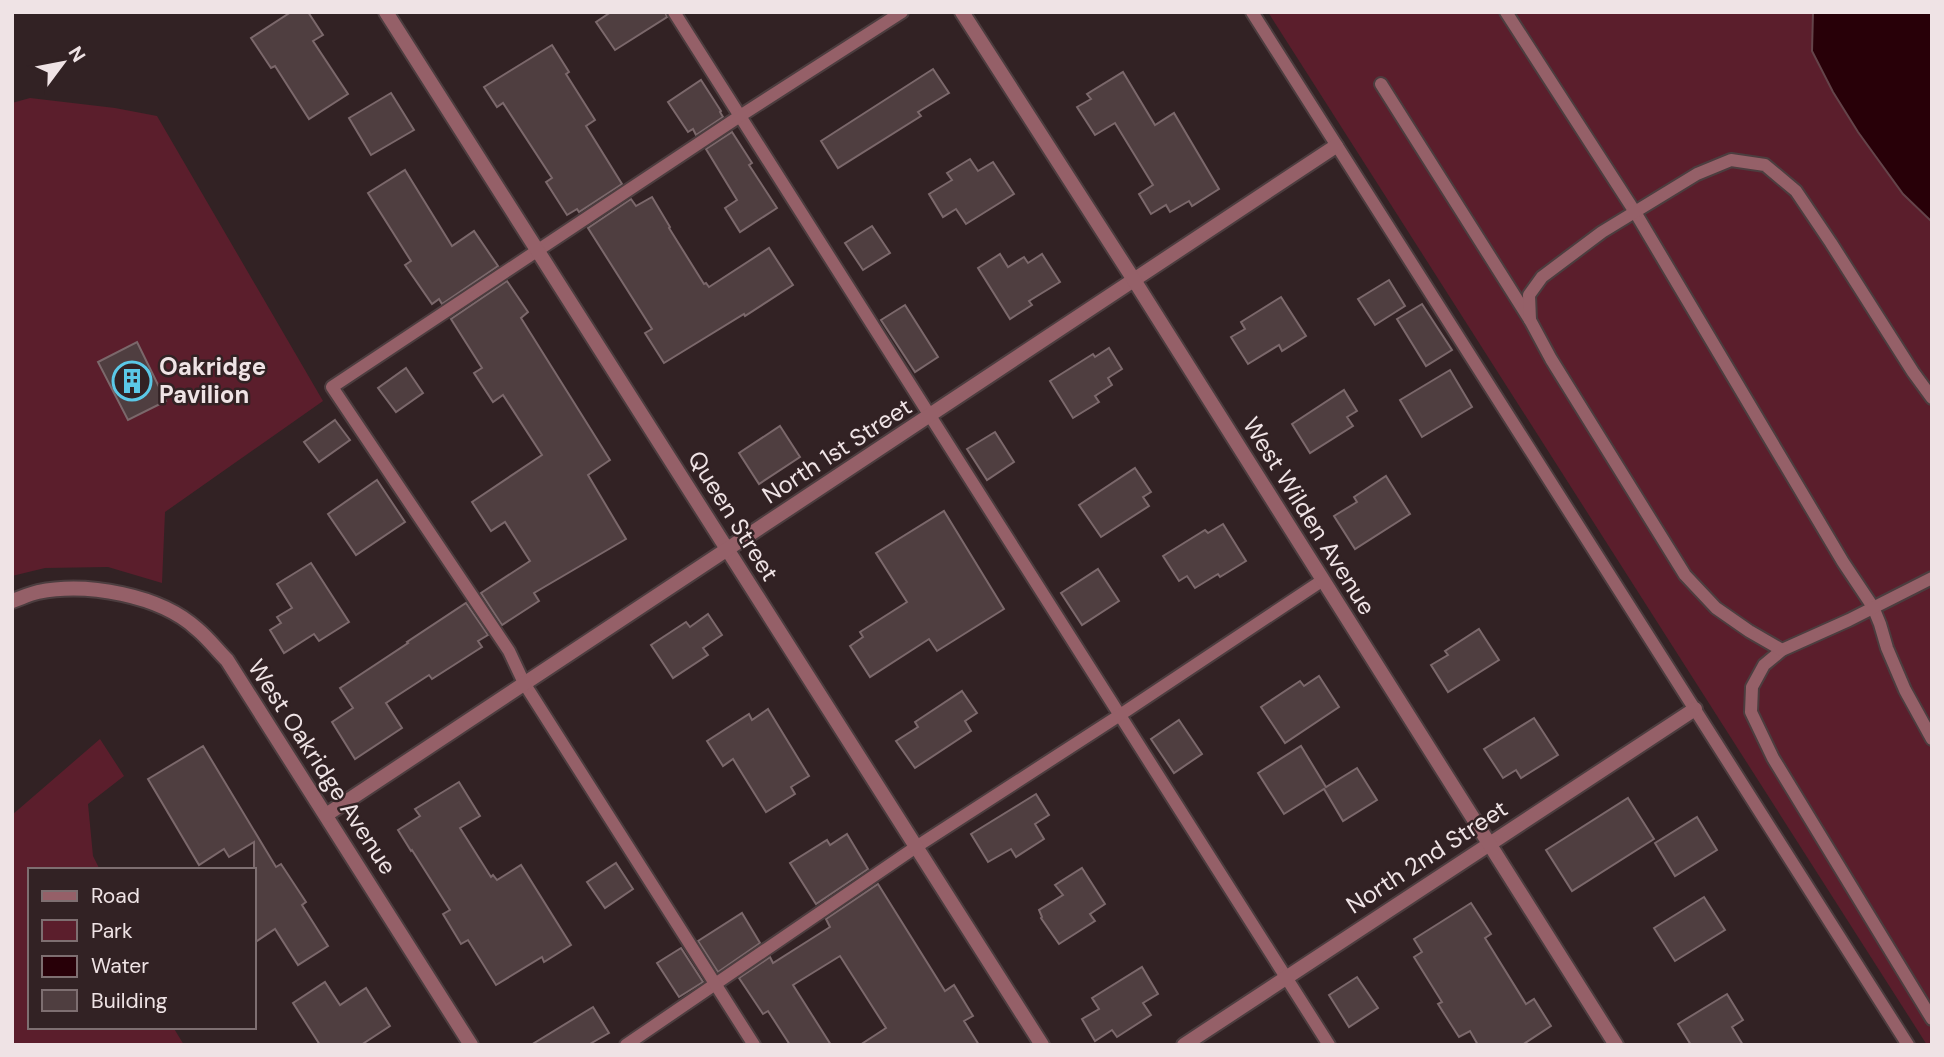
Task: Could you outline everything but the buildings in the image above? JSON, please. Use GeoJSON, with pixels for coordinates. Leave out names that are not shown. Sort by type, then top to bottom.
{"type":"FeatureCollection","features":[{"type":"Feature","properties":{"kind":"street","name":"Queen Street"},"geometry":{"type":"LineString","coordinates":[[386,12],[1042,1045]]}},
{"type":"Feature","properties":{"kind":"street","name":"West Wilden Avenue"},"geometry":{"type":"LineString","coordinates":[[962,12],[1616,1045]]}},
{"type":"Feature","properties":{"kind":"street","name":"North 1st Street"},"geometry":{"type":"LineString","coordinates":[[326,815],[1336,146]]}},
{"type":"Feature","properties":{"kind":"street","name":"West Oakridge Avenue"},"geometry":{"type":"LineString","coordinates":[[12,601],[38,592],[77,589],[127,595],[162,606],[196,627],[227,660],[471,1045]]}},
{"type":"Feature","properties":{"kind":"street","name":"North 2nd Street"},"geometry":{"type":"LineString","coordinates":[[1184,1045],[1695,709]]}},
{"type":"Feature","properties":{"kind":"lane"},"geometry":{"type":"LineString","coordinates":[[674,12],[1329,1045]]}},
{"type":"Feature","properties":{"kind":"lane"},"geometry":{"type":"LineString","coordinates":[[754,1045],[524,683],[509,652],[332,387],[740,116],[902,12]]}},
{"type":"Feature","properties":{"kind":"lane"},"geometry":{"type":"LineString","coordinates":[[1252,12],[1908,1045]]}},
{"type":"Feature","properties":{"kind":"lane"},"geometry":{"type":"LineString","coordinates":[[1506,12],[1635,212],[1843,562],[1873,607],[1905,690],[1932,739]]}},
{"type":"Feature","properties":{"kind":"lane"},"geometry":{"type":"LineString","coordinates":[[1381,84],[1530,320],[1551,359],[1685,575],[1716,608],[1782,650]]}},
{"type":"Feature","properties":{"kind":"lane"},"geometry":{"type":"LineString","coordinates":[[1530,320],[1529,295],[1542,277],[1602,232],[1697,174],[1731,160],[1765,165],[1796,191],[1932,398]]}},
{"type":"Feature","properties":{"kind":"lane"},"geometry":{"type":"LineString","coordinates":[[1932,578],[1850,620],[1782,650],[1764,665],[1752,687],[1751,712],[1773,758],[1932,1019]]}},
{"type":"Feature","properties":{"kind":"lane"},"geometry":{"type":"LineString","coordinates":[[626,1045],[916,846],[1323,580]]}},
{"type":"Feature","properties":{"kind":"green space"},"geometry":{"type":"Polygon","coordinates":[[[1268,12],[1932,12],[1932,1045],[1927,1045],[1268,12]]]}},
{"type":"Feature","properties":{"kind":"green space"},"geometry":{"type":"Polygon","coordinates":[[[30,98],[157,116],[323,401],[165,512],[162,583],[108,567],[45,568],[12,576],[12,103],[30,98]]]}},
{"type":"Feature","properties":{"kind":"green space"},"geometry":{"type":"Polygon","coordinates":[[[100,739],[124,776],[88,804],[93,856],[99,868],[28,868],[28,1029],[174,1029],[184,1045],[12,1045],[12,815],[100,739]]]}},
{"type":"Feature","properties":{"kind":"water"},"geometry":{"type":"Polygon","coordinates":[[[1813,12],[1932,12],[1932,222],[1903,194],[1833,92],[1812,51],[1813,12]]]}},
{"type":"Feature","properties":{"kind":"place","name":"Oakridge Pavilion"},"geometry":{"type":"Point","coordinates":[132,381]}}]}
